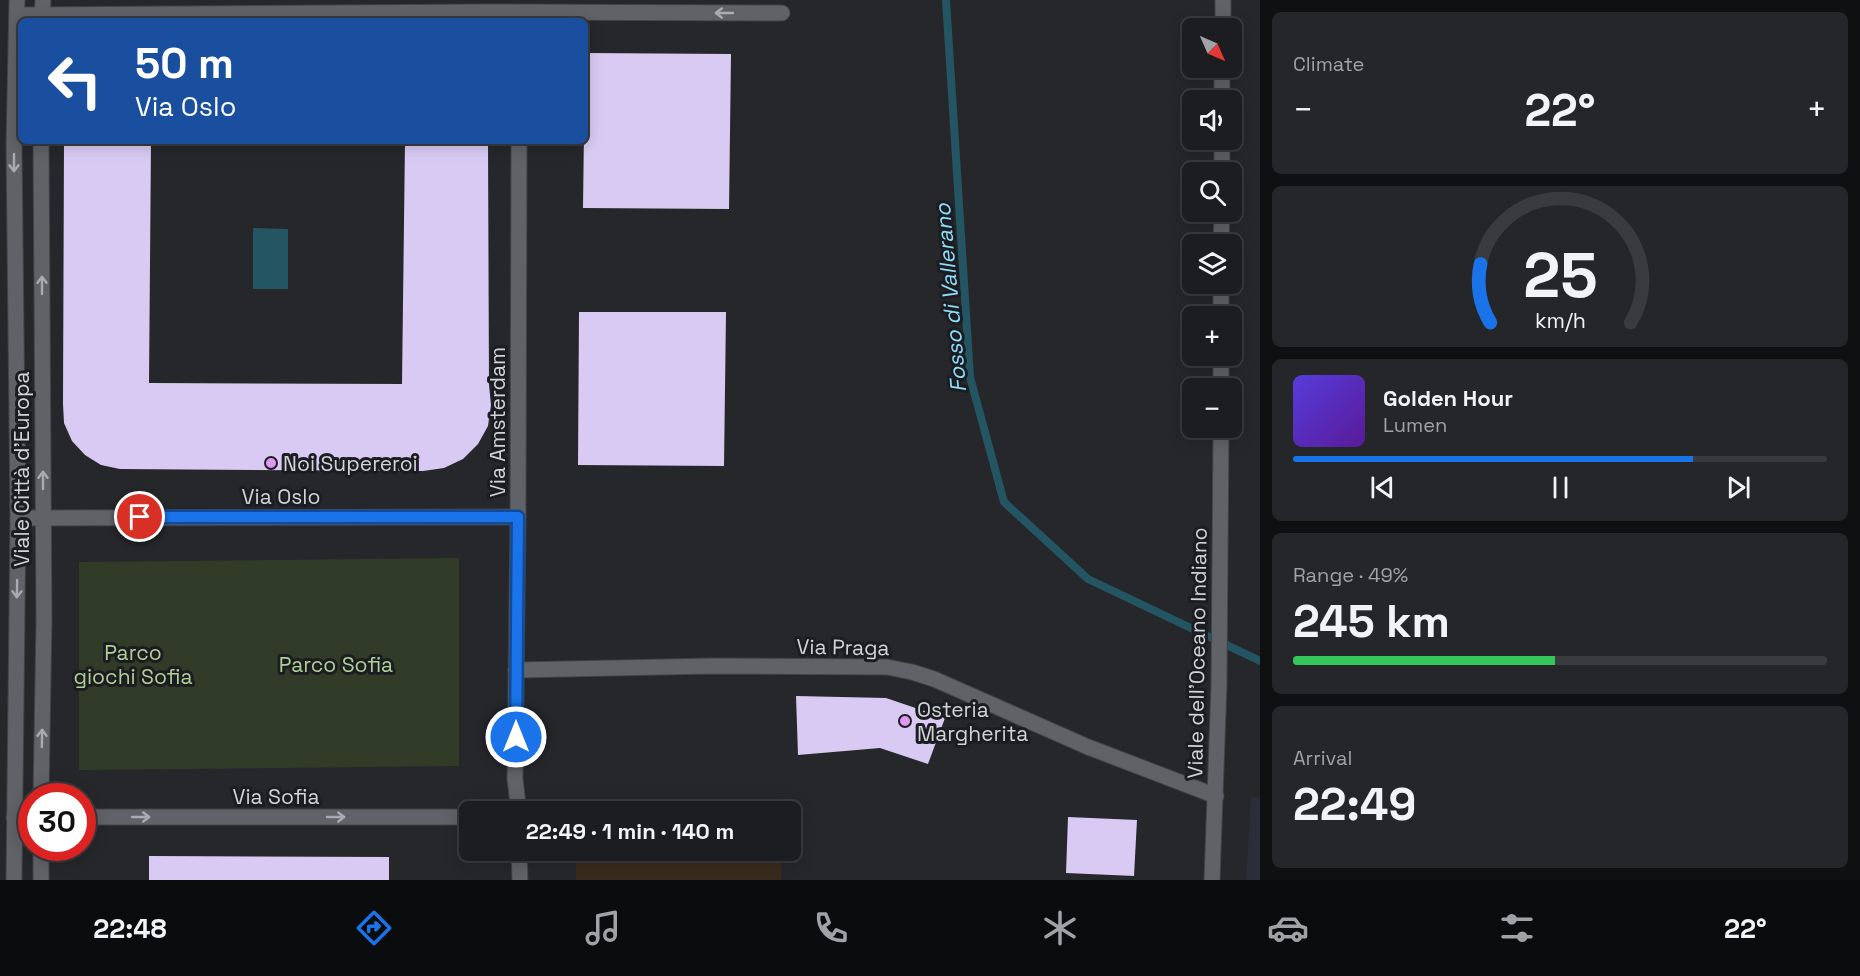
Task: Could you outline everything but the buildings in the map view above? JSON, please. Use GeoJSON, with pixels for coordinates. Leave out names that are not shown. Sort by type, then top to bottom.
{"type":"FeatureCollection","features":[{"type":"Feature","properties":{"kind":"street"},"geometry":{"type":"LineString","coordinates":[[1223,0],[1223,18]]}},
{"type":"Feature","properties":{"kind":"street"},"geometry":{"type":"LineString","coordinates":[[17,8],[42,12],[782,13]]}},
{"type":"Feature","properties":{"kind":"street","name":"Viale Città d'Europa"},"geometry":{"type":"LineString","coordinates":[[14,880],[18,518],[14,144],[17,8]]}},
{"type":"Feature","properties":{"kind":"street","name":"Viale Città d'Europa"},"geometry":{"type":"LineString","coordinates":[[41,144],[43,517],[41,783]]}},
{"type":"Feature","properties":{"kind":"street","name":"Via Amsterdam"},"geometry":{"type":"LineString","coordinates":[[518,801],[516,670],[519,144]]}},
{"type":"Feature","properties":{"kind":"street"},"geometry":{"type":"LineString","coordinates":[[15,262],[42,262]]}},
{"type":"Feature","properties":{"kind":"street","name":"Viale dell'Oceano Indiano"},"geometry":{"type":"LineString","coordinates":[[1212,880],[1219,684],[1221,438]]}},
{"type":"Feature","properties":{"kind":"street","name":"Via Oslo"},"geometry":{"type":"LineString","coordinates":[[18,518],[518,517]]}},
{"type":"Feature","properties":{"kind":"street","name":"Via Praga"},"geometry":{"type":"LineString","coordinates":[[516,670],[712,666],[886,666],[934,679],[1088,747],[1216,796]]}},
{"type":"Feature","properties":{"kind":"street","name":"Via Sofia"},"geometry":{"type":"LineString","coordinates":[[96,817],[459,817]]}},
{"type":"Feature","properties":{"kind":"street"},"geometry":{"type":"LineString","coordinates":[[41,861],[41,880]]}},
{"type":"Feature","properties":{"kind":"street"},"geometry":{"type":"LineString","coordinates":[[519,861],[519,880]]}},
{"type":"Feature","properties":{"kind":"shaded area"},"geometry":{"type":"Polygon","coordinates":[[[1251,797],[1260,798],[1260,880],[1246,880],[1251,797]]]}},
{"type":"Feature","properties":{"kind":"shaded area"},"geometry":{"type":"Polygon","coordinates":[[[576,861],[782,861],[781,880],[576,880],[576,861]]]}},
{"type":"Feature","properties":{"kind":"green space","name":"Parco Sofia"},"geometry":{"type":"Polygon","coordinates":[[[459,558],[459,766],[79,770],[79,562],[459,558]]]}},
{"type":"Feature","properties":{"kind":"water"},"geometry":{"type":"Polygon","coordinates":[[[253,228],[288,229],[288,289],[253,289],[253,228]]]}},
{"type":"Feature","properties":{"kind":"waterway","name":"Fosso di Vallerano"},"geometry":{"type":"LineString","coordinates":[[946,0],[970,377],[1004,502],[1088,579],[1260,661]]}},
{"type":"Feature","properties":{"kind":"place","name":"Noi Supereroi"},"geometry":{"type":"Point","coordinates":[271,463]}},
{"type":"Feature","properties":{"kind":"place","name":"Osteria Margherita"},"geometry":{"type":"Point","coordinates":[905,721]}},
{"type":"Feature","properties":{"kind":"route"},"geometry":{"type":"LineString","coordinates":[[140,517],[518,517],[516,737]]}},
{"type":"Feature","properties":{"kind":"park label","name":"Parco giochi Sofia"},"geometry":{"type":"Point","coordinates":[133,664]}}]}
